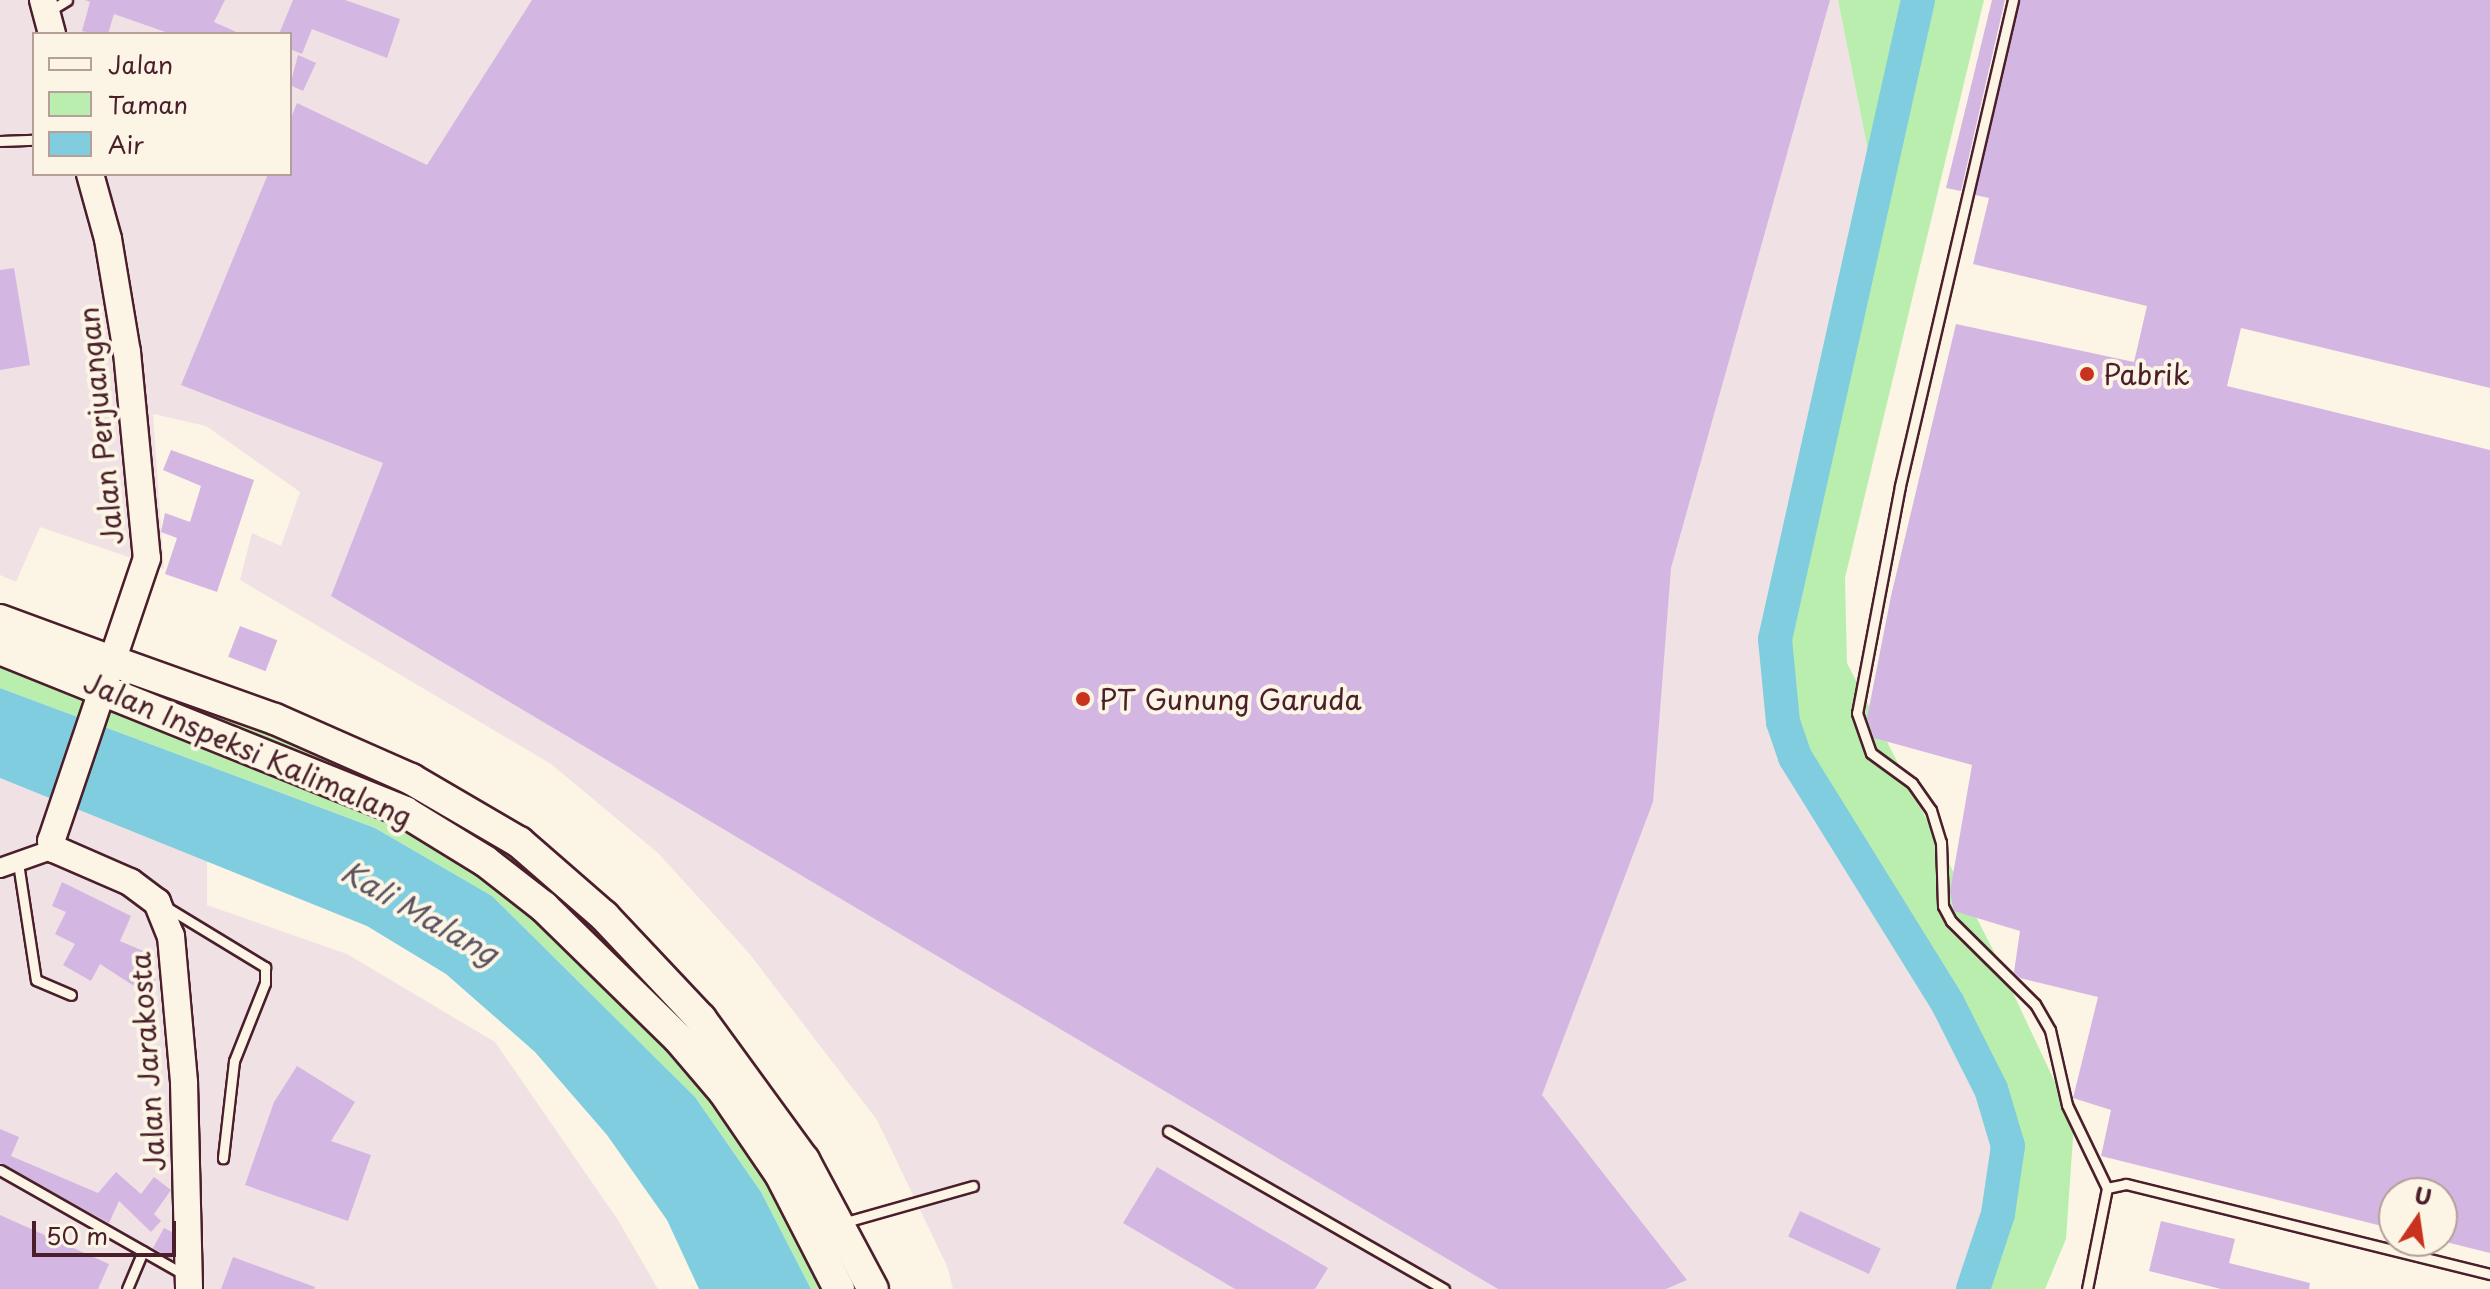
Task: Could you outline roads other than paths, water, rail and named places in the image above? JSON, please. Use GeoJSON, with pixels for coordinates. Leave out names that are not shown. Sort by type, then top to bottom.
{"type":"FeatureCollection","features":[{"type":"Feature","properties":{"kind":"main road","name":"Jalan Inspeksi Kalimalang"},"geometry":{"type":"LineString","coordinates":[[0,620],[108,675],[405,812],[485,861],[689,1029]]}},
{"type":"Feature","properties":{"kind":"main road","name":"Jalan Inspeksi Kalimalang"},"geometry":{"type":"LineString","coordinates":[[0,649],[63,672],[108,675],[275,719],[411,779],[519,842],[604,916],[689,1029],[724,1092],[873,1289]]}},
{"type":"Feature","properties":{"kind":"main road"},"geometry":{"type":"LineString","coordinates":[[544,907],[566,884]]}},
{"type":"Feature","properties":{"kind":"main road","name":"Jalan Inspeksi Kalimalang"},"geometry":{"type":"LineString","coordinates":[[828,1231],[839,1289]]}},
{"type":"Feature","properties":{"kind":"street","name":"Jalan Perjuangan"},"geometry":{"type":"LineString","coordinates":[[54,849],[51,841],[56,814],[145,568],[147,547],[118,292],[90,176]]}},
{"type":"Feature","properties":{"kind":"street"},"geometry":{"type":"LineString","coordinates":[[9,866],[54,849],[130,882],[157,902]]}},
{"type":"Feature","properties":{"kind":"street","name":"Jalan Jarakosta"},"geometry":{"type":"LineString","coordinates":[[157,902],[178,974],[189,1283]]}},
{"type":"Feature","properties":{"kind":"lane"},"geometry":{"type":"LineString","coordinates":[[2013,0],[1900,486],[1857,713],[1871,753],[1912,783],[1931,810],[1941,842],[1943,906],[1951,921],[2035,1004],[2050,1030],[2067,1105],[2107,1188],[2087,1289]]}},
{"type":"Feature","properties":{"kind":"lane"},"geometry":{"type":"LineString","coordinates":[[0,141],[32,140]]}},
{"type":"Feature","properties":{"kind":"lane"},"geometry":{"type":"LineString","coordinates":[[9,866],[36,980],[71,995]]}},
{"type":"Feature","properties":{"kind":"lane"},"geometry":{"type":"LineString","coordinates":[[157,902],[265,967],[265,983],[234,1061],[223,1158]]}},
{"type":"Feature","properties":{"kind":"lane"},"geometry":{"type":"LineString","coordinates":[[1168,1131],[1444,1289]]}},
{"type":"Feature","properties":{"kind":"lane"},"geometry":{"type":"LineString","coordinates":[[0,1170],[143,1251],[189,1283]]}},
{"type":"Feature","properties":{"kind":"lane"},"geometry":{"type":"LineString","coordinates":[[2107,1188],[2126,1184],[2490,1274]]}},
{"type":"Feature","properties":{"kind":"lane"},"geometry":{"type":"LineString","coordinates":[[828,1231],[973,1186]]}},
{"type":"Feature","properties":{"kind":"lane"},"geometry":{"type":"LineString","coordinates":[[127,1289],[143,1251]]}},
{"type":"Feature","properties":{"kind":"water","name":"Kali Malang"},"geometry":{"type":"Polygon","coordinates":[[[0,688],[375,828],[492,896],[695,1097],[761,1192],[811,1289],[699,1289],[667,1220],[607,1135],[535,1052],[446,974],[367,926],[0,778],[0,688]]]}},
{"type":"Feature","properties":{"kind":"waterway"},"geometry":{"type":"LineString","coordinates":[[1918,0],[1775,639],[1783,722],[1795,757],[1948,1004],[1991,1089],[2008,1146],[1998,1214],[1973,1289]]}},
{"type":"Feature","properties":{"kind":"place","name":"Pabrik"},"geometry":{"type":"Point","coordinates":[2087,374]}},
{"type":"Feature","properties":{"kind":"place","name":"PT Gunung Garuda"},"geometry":{"type":"Point","coordinates":[1083,699]}}]}
